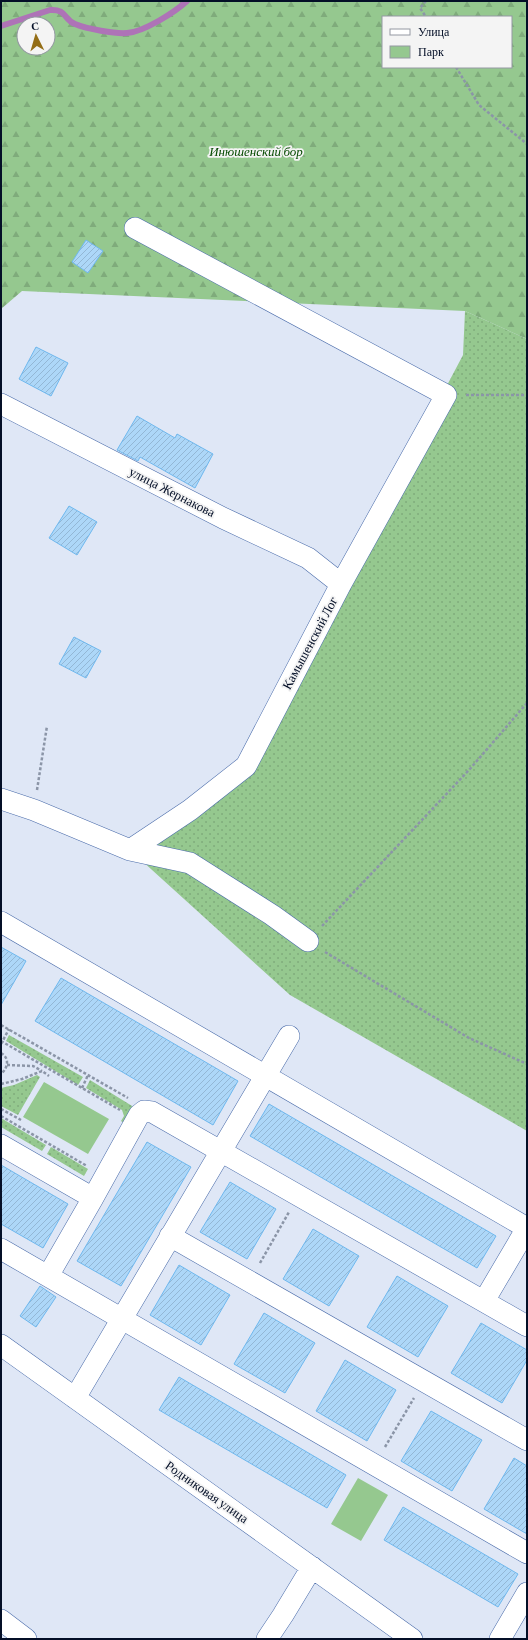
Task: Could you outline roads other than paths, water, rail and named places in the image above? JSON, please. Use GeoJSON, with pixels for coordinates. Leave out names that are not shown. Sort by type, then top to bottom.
{"type":"FeatureCollection","features":[{"type":"Feature","properties":{"kind":"street","name":"Камышенский Лог"},"geometry":{"type":"LineString","coordinates":[[130,850],[190,810],[246,766],[341,584],[446,396],[135,228]]}},
{"type":"Feature","properties":{"kind":"street","name":"улица Жернакова"},"geometry":{"type":"LineString","coordinates":[[1,404],[223,518],[308,558],[341,584]]}},
{"type":"Feature","properties":{"kind":"street"},"geometry":{"type":"LineString","coordinates":[[1,799],[34,810],[130,850],[190,863],[272,915],[308,941]]}},
{"type":"Feature","properties":{"kind":"street"},"geometry":{"type":"LineString","coordinates":[[1,922],[527,1228],[484,1301]]}},
{"type":"Feature","properties":{"kind":"street"},"geometry":{"type":"LineString","coordinates":[[74,1398],[289,1036]]}},
{"type":"Feature","properties":{"kind":"street"},"geometry":{"type":"LineString","coordinates":[[48,1276],[139,1115],[144,1111],[152,1112],[527,1326]]}},
{"type":"Feature","properties":{"kind":"street"},"geometry":{"type":"LineString","coordinates":[[1,1145],[93,1198]]}},
{"type":"Feature","properties":{"kind":"street"},"geometry":{"type":"LineString","coordinates":[[170,1236],[527,1440]]}},
{"type":"Feature","properties":{"kind":"street"},"geometry":{"type":"LineString","coordinates":[[1,1249],[527,1552]]}},
{"type":"Feature","properties":{"kind":"street","name":"Родниковая улица"},"geometry":{"type":"LineString","coordinates":[[1,1345],[412,1639]]}},
{"type":"Feature","properties":{"kind":"street"},"geometry":{"type":"LineString","coordinates":[[266,1639],[283,1615],[312,1567]]}},
{"type":"Feature","properties":{"kind":"street"},"geometry":{"type":"LineString","coordinates":[[500,1639],[527,1593]]}},
{"type":"Feature","properties":{"kind":"street"},"geometry":{"type":"LineString","coordinates":[[1,1620],[26,1639]]}},
{"type":"Feature","properties":{"kind":"waterway"},"geometry":{"type":"LineString","coordinates":[[1,26],[50,10],[55,10],[62,13],[71,22],[80,26],[108,32],[127,33],[142,29],[167,16],[187,1]]}},
{"type":"Feature","properties":{"kind":"park label","name":"Инюшенский бор"},"geometry":{"type":"Point","coordinates":[256,151]}}]}
